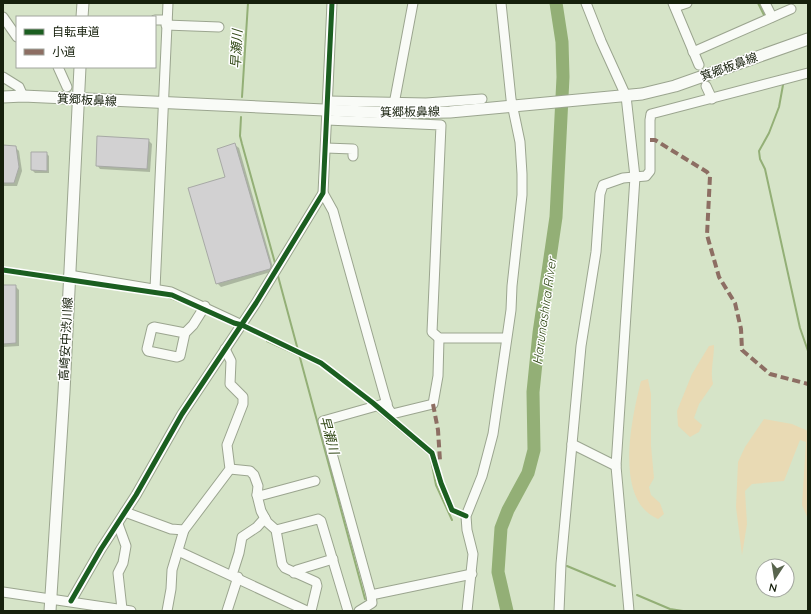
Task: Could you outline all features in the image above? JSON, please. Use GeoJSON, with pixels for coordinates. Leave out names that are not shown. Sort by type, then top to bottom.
{"type":"FeatureCollection","features":[{"type":"Feature","properties":{"kind":"main road"},"geometry":{"type":"LineString","coordinates":[[82,16],[83,3]]}},
{"type":"Feature","properties":{"kind":"main road","name":"箕郷板鼻線"},"geometry":{"type":"LineString","coordinates":[[3,97],[23,96],[164,104],[418,113],[515,106],[642,94],[675,86],[808,39]]}},
{"type":"Feature","properties":{"kind":"main road","name":"高崎安中渋川線"},"geometry":{"type":"LineString","coordinates":[[50,611],[52,598],[80,68]]}},
{"type":"Feature","properties":{"kind":"street"},"geometry":{"type":"LineString","coordinates":[[155,289],[168,3]]}},
{"type":"Feature","properties":{"kind":"street"},"geometry":{"type":"LineString","coordinates":[[71,601],[182,414],[225,348],[242,325],[322,194],[328,111],[332,3]]}},
{"type":"Feature","properties":{"kind":"street"},"geometry":{"type":"LineString","coordinates":[[394,104],[413,3]]}},
{"type":"Feature","properties":{"kind":"street"},"geometry":{"type":"LineString","coordinates":[[467,611],[473,554],[467,530],[466,516],[482,476],[493,434],[511,310],[522,174],[520,142],[501,3]]}},
{"type":"Feature","properties":{"kind":"street"},"geometry":{"type":"LineString","coordinates":[[586,3],[601,41],[626,96],[635,177],[616,466],[629,611]]}},
{"type":"Feature","properties":{"kind":"street"},"geometry":{"type":"LineString","coordinates":[[687,3],[674,5],[699,65]]}},
{"type":"Feature","properties":{"kind":"street"},"geometry":{"type":"LineString","coordinates":[[765,3],[772,17]]}},
{"type":"Feature","properties":{"kind":"street"},"geometry":{"type":"LineString","coordinates":[[693,52],[791,9]]}},
{"type":"Feature","properties":{"kind":"street"},"geometry":{"type":"LineString","coordinates":[[3,17],[16,36]]}},
{"type":"Feature","properties":{"kind":"street"},"geometry":{"type":"LineString","coordinates":[[156,20],[167,23],[219,27]]}},
{"type":"Feature","properties":{"kind":"street"},"geometry":{"type":"LineString","coordinates":[[58,68],[67,87]]}},
{"type":"Feature","properties":{"kind":"street"},"geometry":{"type":"LineString","coordinates":[[559,611],[561,564],[581,346],[596,252],[600,194],[603,184],[646,176],[650,171],[651,114],[712,100],[771,82],[808,73]]}},
{"type":"Feature","properties":{"kind":"street"},"geometry":{"type":"LineString","coordinates":[[3,77],[19,87],[23,96]]}},
{"type":"Feature","properties":{"kind":"street"},"geometry":{"type":"LineString","coordinates":[[706,86],[712,100]]}},
{"type":"Feature","properties":{"kind":"street"},"geometry":{"type":"LineString","coordinates":[[328,111],[394,104],[482,99]]}},
{"type":"Feature","properties":{"kind":"street"},"geometry":{"type":"LineString","coordinates":[[328,111],[441,125],[432,332],[439,338],[506,338]]}},
{"type":"Feature","properties":{"kind":"street"},"geometry":{"type":"LineString","coordinates":[[326,148],[353,149],[353,156]]}},
{"type":"Feature","properties":{"kind":"street"},"geometry":{"type":"LineString","coordinates":[[322,194],[333,211],[387,406],[392,414],[433,404],[438,376],[439,338]]}},
{"type":"Feature","properties":{"kind":"street"},"geometry":{"type":"LineString","coordinates":[[69,275],[171,292],[205,306],[242,325]]}},
{"type":"Feature","properties":{"kind":"street"},"geometry":{"type":"LineString","coordinates":[[184,333],[154,327],[152,328],[148,351],[177,357],[180,356],[184,333],[193,325],[205,306]]}},
{"type":"Feature","properties":{"kind":"street"},"geometry":{"type":"LineString","coordinates":[[167,611],[171,589],[172,570],[184,530],[230,469],[227,445],[243,404],[243,398],[230,384],[231,361],[225,348]]}},
{"type":"Feature","properties":{"kind":"street"},"geometry":{"type":"LineString","coordinates":[[359,611],[370,608],[372,603],[371,595],[324,421],[387,406]]}},
{"type":"Feature","properties":{"kind":"street"},"geometry":{"type":"LineString","coordinates":[[572,444],[616,466]]}},
{"type":"Feature","properties":{"kind":"street"},"geometry":{"type":"LineString","coordinates":[[230,469],[250,471],[256,479],[257,495],[265,518],[276,530],[282,564],[294,573],[316,582],[317,586],[311,611]]}},
{"type":"Feature","properties":{"kind":"street"},"geometry":{"type":"LineString","coordinates":[[257,495],[263,496],[315,481]]}},
{"type":"Feature","properties":{"kind":"street"},"geometry":{"type":"LineString","coordinates":[[125,512],[171,528],[184,530]]}},
{"type":"Feature","properties":{"kind":"street"},"geometry":{"type":"LineString","coordinates":[[227,611],[242,537],[257,527],[265,518]]}},
{"type":"Feature","properties":{"kind":"street"},"geometry":{"type":"LineString","coordinates":[[276,530],[318,519],[321,521],[348,611]]}},
{"type":"Feature","properties":{"kind":"street"},"geometry":{"type":"LineString","coordinates":[[3,592],[127,610],[118,573],[123,563],[126,546],[118,524]]}},
{"type":"Feature","properties":{"kind":"street"},"geometry":{"type":"LineString","coordinates":[[178,551],[235,576],[307,611]]}},
{"type":"Feature","properties":{"kind":"street"},"geometry":{"type":"LineString","coordinates":[[294,573],[297,570],[333,559]]}},
{"type":"Feature","properties":{"kind":"street"},"geometry":{"type":"LineString","coordinates":[[371,595],[472,574]]}},
{"type":"Feature","properties":{"kind":"shaded area"},"geometry":{"type":"Polygon","coordinates":[[[714,345],[712,370],[713,384],[699,404],[694,418],[702,425],[699,432],[690,437],[678,426],[677,411],[692,374],[709,346],[714,345]]]}},
{"type":"Feature","properties":{"kind":"shaded area"},"geometry":{"type":"Polygon","coordinates":[[[648,379],[651,394],[651,446],[654,478],[649,487],[651,495],[660,503],[664,514],[658,519],[644,509],[635,494],[630,476],[629,456],[634,415],[641,381],[648,379]]]}},
{"type":"Feature","properties":{"kind":"shaded area"},"geometry":{"type":"Polygon","coordinates":[[[764,419],[792,424],[808,431],[808,519],[802,505],[806,442],[800,440],[784,481],[752,484],[745,491],[747,524],[742,555],[736,507],[738,462],[745,447],[764,419]]]}},
{"type":"Feature","properties":{"kind":"building"},"geometry":{"type":"Polygon","coordinates":[[[97,136],[149,139],[147,169],[96,166],[97,136]]]}},
{"type":"Feature","properties":{"kind":"building"},"geometry":{"type":"Polygon","coordinates":[[[235,143],[271,266],[270,269],[216,284],[188,188],[225,177],[217,149],[235,143]]]}},
{"type":"Feature","properties":{"kind":"building"},"geometry":{"type":"Polygon","coordinates":[[[3,145],[16,146],[19,167],[14,183],[3,183],[3,145]]]}},
{"type":"Feature","properties":{"kind":"building"},"geometry":{"type":"Polygon","coordinates":[[[31,152],[47,152],[47,171],[31,170],[31,152]]]}},
{"type":"Feature","properties":{"kind":"building"},"geometry":{"type":"Polygon","coordinates":[[[3,285],[16,285],[16,343],[3,344],[3,285]]]}},
{"type":"Feature","properties":{"kind":"waterway","name":"早瀬川"},"geometry":{"type":"LineString","coordinates":[[242,97],[248,3]]}},
{"type":"Feature","properties":{"kind":"waterway","name":"Harunashira River"},"geometry":{"type":"LineString","coordinates":[[507,611],[498,572],[501,528],[508,510],[528,473],[534,450],[533,392],[539,333],[556,217],[563,77],[562,42],[556,3]]}},
{"type":"Feature","properties":{"kind":"waterway"},"geometry":{"type":"LineString","coordinates":[[758,3],[764,15]]}},
{"type":"Feature","properties":{"kind":"waterway"},"geometry":{"type":"LineString","coordinates":[[783,85],[779,107],[769,133],[759,151],[760,159],[765,169],[800,328],[808,351]]}},
{"type":"Feature","properties":{"kind":"waterway","name":"早瀬川"},"geometry":{"type":"LineString","coordinates":[[241,117],[240,136],[275,263]]}},
{"type":"Feature","properties":{"kind":"waterway","name":"早瀬川"},"geometry":{"type":"LineString","coordinates":[[278,276],[365,599]]}},
{"type":"Feature","properties":{"kind":"waterway"},"geometry":{"type":"LineString","coordinates":[[75,282],[165,296],[196,308]]}},
{"type":"Feature","properties":{"kind":"waterway"},"geometry":{"type":"LineString","coordinates":[[267,341],[322,366],[349,388]]}},
{"type":"Feature","properties":{"kind":"waterway"},"geometry":{"type":"LineString","coordinates":[[375,409],[430,455],[436,485],[452,520]]}},
{"type":"Feature","properties":{"kind":"waterway"},"geometry":{"type":"LineString","coordinates":[[567,566],[615,586]]}},
{"type":"Feature","properties":{"kind":"waterway"},"geometry":{"type":"LineString","coordinates":[[637,595],[670,609],[683,611]]}},
{"type":"Feature","properties":{"kind":"marked path"},"geometry":{"type":"LineString","coordinates":[[650,140],[655,140],[707,172],[710,176],[707,235],[719,277],[735,303],[741,329],[742,350],[770,374],[808,384]]}},
{"type":"Feature","properties":{"kind":"marked path"},"geometry":{"type":"LineString","coordinates":[[433,404],[438,430],[440,461]]}},
{"type":"Feature","properties":{"kind":"cycle path"},"geometry":{"type":"LineString","coordinates":[[71,601],[101,549],[136,495],[182,414],[256,303],[323,193],[332,3]]}},
{"type":"Feature","properties":{"kind":"cycle path"},"geometry":{"type":"LineString","coordinates":[[3,270],[172,295],[234,323],[242,325],[321,363],[373,403],[432,453],[441,483],[452,510],[466,516]]}}]}
